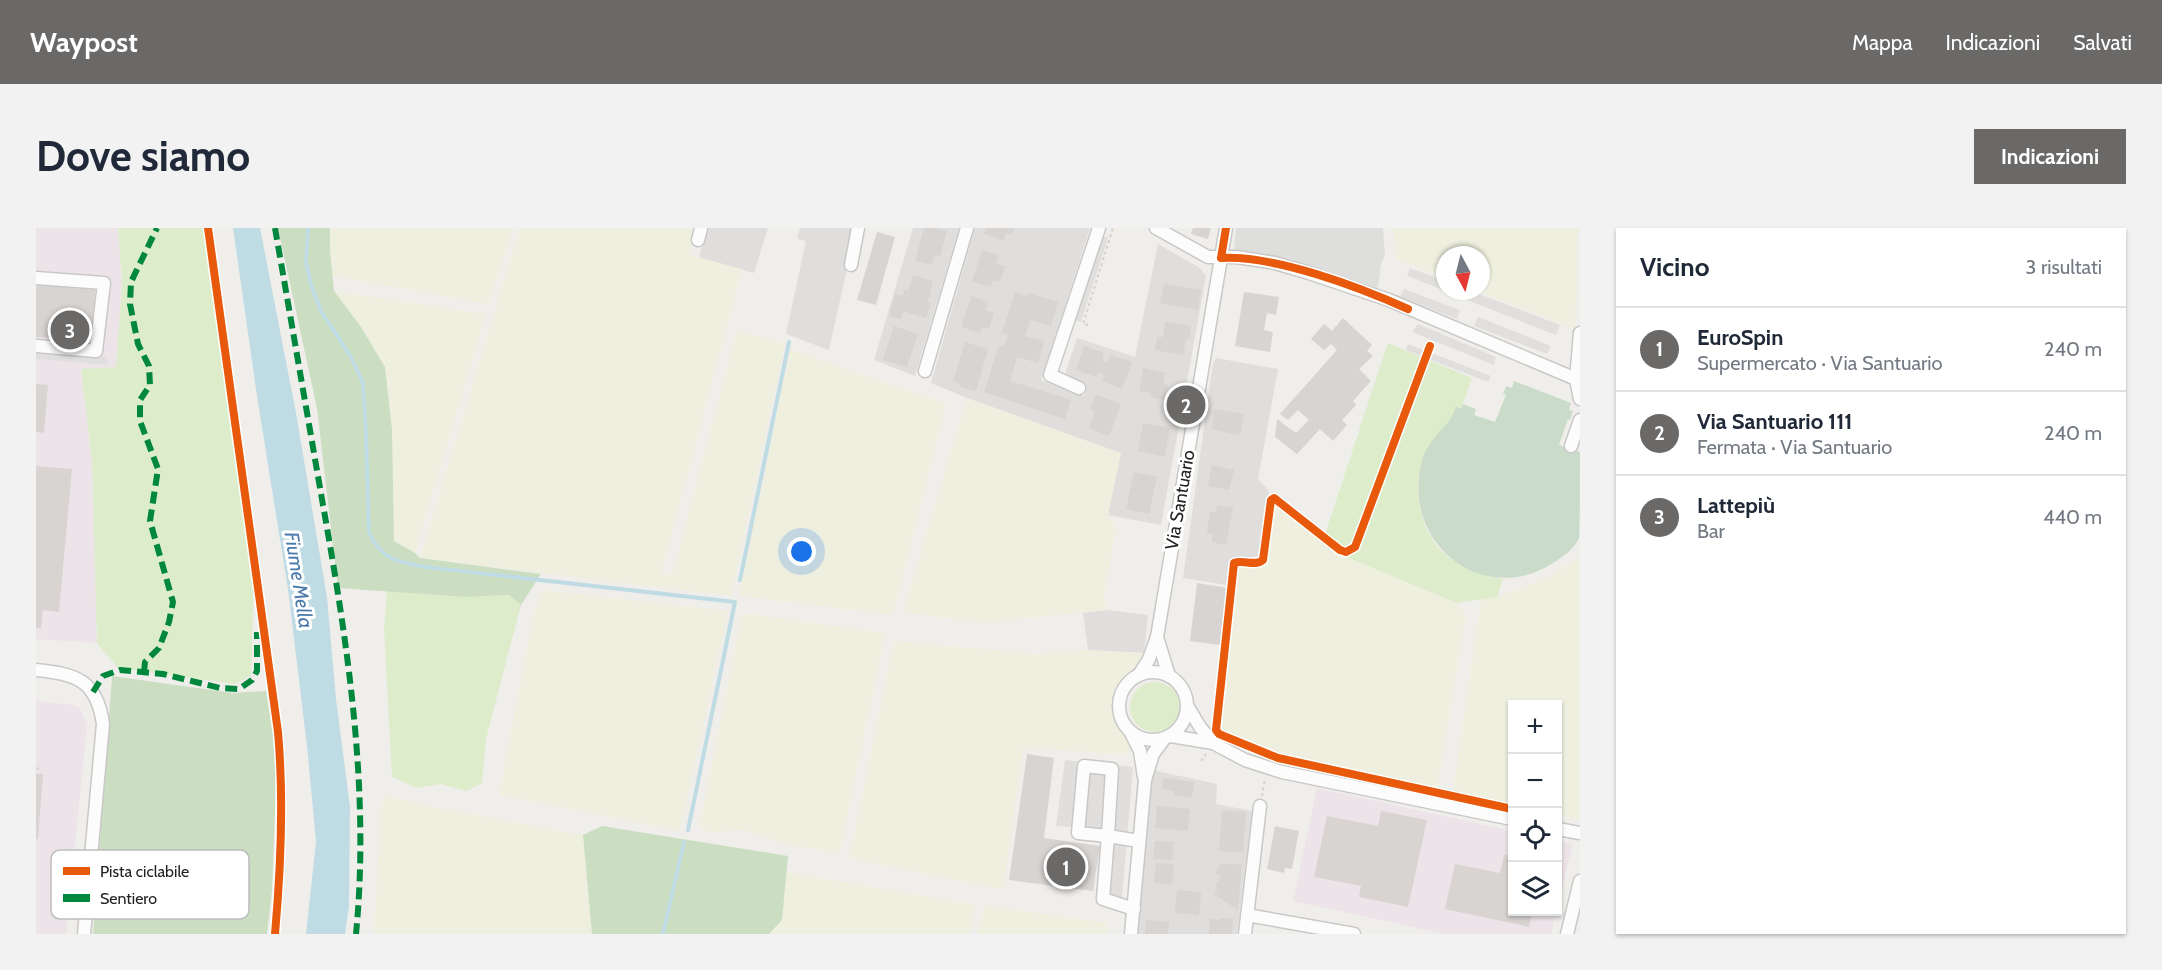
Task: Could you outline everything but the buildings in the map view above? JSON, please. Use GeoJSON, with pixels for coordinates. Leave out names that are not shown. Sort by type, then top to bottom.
{"type":"FeatureCollection","features":[{"type":"Feature","properties":{"kind":"street"},"geometry":{"type":"LineString","coordinates":[[850,265],[858,228]]}},
{"type":"Feature","properties":{"kind":"street"},"geometry":{"type":"LineString","coordinates":[[925,371],[967,228]]}},
{"type":"Feature","properties":{"kind":"street"},"geometry":{"type":"LineString","coordinates":[[1079,388],[1050,375],[1099,228]]}},
{"type":"Feature","properties":{"kind":"street"},"geometry":{"type":"LineString","coordinates":[[1156,228],[1208,257],[1237,257],[1275,263],[1389,300],[1576,379]]}},
{"type":"Feature","properties":{"kind":"street","name":"Via Santuario"},"geometry":{"type":"LineString","coordinates":[[1139,675],[1149,659],[1157,636],[1226,228]]}},
{"type":"Feature","properties":{"kind":"street"},"geometry":{"type":"LineString","coordinates":[[36,278],[104,283],[96,351],[36,346]]}},
{"type":"Feature","properties":{"kind":"street"},"geometry":{"type":"LineString","coordinates":[[1580,333],[1576,379],[1580,399]]}},
{"type":"Feature","properties":{"kind":"street"},"geometry":{"type":"LineString","coordinates":[[1571,446],[1580,420]]}},
{"type":"Feature","properties":{"kind":"street","name":"Via Santuario"},"geometry":{"type":"LineString","coordinates":[[1157,636],[1169,676]]}},
{"type":"Feature","properties":{"kind":"street"},"geometry":{"type":"LineString","coordinates":[[36,670],[64,673],[82,681],[93,692],[100,707],[103,724],[92,850]]}},
{"type":"Feature","properties":{"kind":"street"},"geometry":{"type":"LineString","coordinates":[[1131,934],[1144,780],[1140,751],[1119,714],[1119,702],[1122,691],[1139,675],[1149,672],[1169,676],[1179,683],[1188,707],[1200,727],[1214,742],[1245,760],[1282,772],[1508,818]]}},
{"type":"Feature","properties":{"kind":"street"},"geometry":{"type":"LineString","coordinates":[[1144,780],[1153,754],[1167,738],[1180,728],[1186,718],[1188,707]]}},
{"type":"Feature","properties":{"kind":"street"},"geometry":{"type":"LineString","coordinates":[[1131,733],[1141,739],[1152,741],[1167,738],[1214,742]]}},
{"type":"Feature","properties":{"kind":"street"},"geometry":{"type":"LineString","coordinates":[[1134,909],[1103,899],[1108,836],[1112,769],[1084,766],[1078,833],[1108,836],[1139,842]]}},
{"type":"Feature","properties":{"kind":"street"},"geometry":{"type":"LineString","coordinates":[[1245,934],[1260,806]]}},
{"type":"Feature","properties":{"kind":"street"},"geometry":{"type":"LineString","coordinates":[[1562,830],[1580,833]]}},
{"type":"Feature","properties":{"kind":"street"},"geometry":{"type":"LineString","coordinates":[[1567,934],[1580,881]]}},
{"type":"Feature","properties":{"kind":"street"},"geometry":{"type":"LineString","coordinates":[[1247,915],[1349,934]]}},
{"type":"Feature","properties":{"kind":"street"},"geometry":{"type":"LineString","coordinates":[[84,934],[85,919]]}},
{"type":"Feature","properties":{"kind":"path"},"geometry":{"type":"LineString","coordinates":[[1088,326],[1083,324],[1113,228]]}},
{"type":"Feature","properties":{"kind":"path"},"geometry":{"type":"LineString","coordinates":[[1260,806],[1266,775]]}},
{"type":"Feature","properties":{"kind":"shaded area"},"geometry":{"type":"Polygon","coordinates":[[[36,228],[118,228],[122,282],[116,368],[81,369],[92,461],[97,643],[36,639],[36,228]]]}},
{"type":"Feature","properties":{"kind":"shaded area"},"geometry":{"type":"Polygon","coordinates":[[[707,228],[768,228],[754,273],[699,258],[707,228]]]}},
{"type":"Feature","properties":{"kind":"shaded area"},"geometry":{"type":"Polygon","coordinates":[[[800,228],[856,228],[829,350],[786,334],[806,241],[797,239],[800,228]]]}},
{"type":"Feature","properties":{"kind":"shaded area"},"geometry":{"type":"Polygon","coordinates":[[[913,228],[959,228],[915,376],[874,360],[913,228]]]}},
{"type":"Feature","properties":{"kind":"shaded area"},"geometry":{"type":"Polygon","coordinates":[[[975,228],[1090,228],[1041,380],[1084,396],[1087,386],[1069,379],[1066,375],[1077,338],[1135,357],[1158,244],[1200,268],[1206,276],[1161,525],[1108,515],[1120,453],[931,383],[975,228]]]}},
{"type":"Feature","properties":{"kind":"shaded area"},"geometry":{"type":"Polygon","coordinates":[[[1236,228],[1383,228],[1385,256],[1381,264],[1378,288],[1289,259],[1234,249],[1236,228]]]}},
{"type":"Feature","properties":{"kind":"shaded area"},"geometry":{"type":"Polygon","coordinates":[[[1098,235],[1108,238],[1081,322],[1071,319],[1098,235]]]}},
{"type":"Feature","properties":{"kind":"shaded area"},"geometry":{"type":"Polygon","coordinates":[[[1410,268],[1436,278],[1436,287],[1407,276],[1410,268]]]}},
{"type":"Feature","properties":{"kind":"shaded area"},"geometry":{"type":"Polygon","coordinates":[[[1404,289],[1460,310],[1457,319],[1400,297],[1404,289]]]}},
{"type":"Feature","properties":{"kind":"shaded area"},"geometry":{"type":"Polygon","coordinates":[[[1490,298],[1560,325],[1556,335],[1467,300],[1490,298]]]}},
{"type":"Feature","properties":{"kind":"shaded area"},"geometry":{"type":"Polygon","coordinates":[[[1478,317],[1551,346],[1547,354],[1474,326],[1478,317]]]}},
{"type":"Feature","properties":{"kind":"shaded area"},"geometry":{"type":"Polygon","coordinates":[[[1418,324],[1496,357],[1494,365],[1412,332],[1418,324]]]}},
{"type":"Feature","properties":{"kind":"shaded area"},"geometry":{"type":"Polygon","coordinates":[[[1408,344],[1491,376],[1488,382],[1406,350],[1408,344]]]}},
{"type":"Feature","properties":{"kind":"shaded area"},"geometry":{"type":"Polygon","coordinates":[[[36,351],[106,357],[109,365],[36,359],[36,351]]]}},
{"type":"Feature","properties":{"kind":"shaded area"},"geometry":{"type":"Polygon","coordinates":[[[1216,358],[1278,369],[1258,479],[1269,491],[1260,561],[1233,558],[1227,585],[1183,578],[1213,363],[1216,358]]]}},
{"type":"Feature","properties":{"kind":"shaded area"},"geometry":{"type":"Polygon","coordinates":[[[1107,610],[1148,615],[1144,653],[1088,650],[1083,613],[1107,610]]]}},
{"type":"Feature","properties":{"kind":"shaded area"},"geometry":{"type":"Polygon","coordinates":[[[36,701],[74,705],[81,710],[87,726],[74,850],[51,850],[51,919],[68,919],[66,934],[36,934],[36,701]]]}},
{"type":"Feature","properties":{"kind":"shaded area"},"geometry":{"type":"Polygon","coordinates":[[[1065,760],[1133,767],[1122,898],[1108,895],[1114,830],[1056,826],[1065,760]]]}},
{"type":"Feature","properties":{"kind":"shaded area"},"geometry":{"type":"Polygon","coordinates":[[[1152,770],[1217,784],[1216,804],[1252,811],[1237,934],[1136,934],[1152,770]]]}},
{"type":"Feature","properties":{"kind":"shaded area"},"geometry":{"type":"Polygon","coordinates":[[[1317,788],[1508,830],[1508,916],[1555,916],[1551,934],[1445,934],[1293,901],[1317,788]]]}},
{"type":"Feature","properties":{"kind":"shaded area"},"geometry":{"type":"Polygon","coordinates":[[[1562,842],[1573,844],[1562,889],[1562,842]]]}},
{"type":"Feature","properties":{"kind":"green space"},"geometry":{"type":"Polygon","coordinates":[[[118,228],[204,228],[254,583],[251,676],[235,684],[118,668],[97,643],[92,461],[81,369],[116,367],[122,282],[118,228]]]}},
{"type":"Feature","properties":{"kind":"green space"},"geometry":{"type":"Polygon","coordinates":[[[278,228],[330,228],[334,291],[361,327],[385,367],[392,429],[394,541],[420,558],[541,574],[521,605],[509,595],[466,597],[338,588],[317,408],[278,228]]]}},
{"type":"Feature","properties":{"kind":"green space"},"geometry":{"type":"Polygon","coordinates":[[[330,228],[513,228],[488,304],[332,276],[330,228]]]}},
{"type":"Feature","properties":{"kind":"green space"},"geometry":{"type":"Polygon","coordinates":[[[520,228],[697,228],[690,255],[742,269],[661,575],[672,575],[737,330],[785,344],[731,596],[420,558],[520,228]]]}},
{"type":"Feature","properties":{"kind":"green space"},"geometry":{"type":"Polygon","coordinates":[[[1393,228],[1578,228],[1575,329],[1490,296],[1490,246],[1436,246],[1436,275],[1396,259],[1393,228]]]}},
{"type":"Feature","properties":{"kind":"green space"},"geometry":{"type":"Polygon","coordinates":[[[334,291],[486,314],[415,553],[394,541],[392,429],[385,367],[361,327],[334,291]]]}},
{"type":"Feature","properties":{"kind":"green space"},"geometry":{"type":"Polygon","coordinates":[[[1388,343],[1472,378],[1461,409],[1456,408],[1448,426],[1427,451],[1420,470],[1418,497],[1424,524],[1430,536],[1447,556],[1466,568],[1503,579],[1497,597],[1457,603],[1334,552],[1325,534],[1388,343]]]}},
{"type":"Feature","properties":{"kind":"green space"},"geometry":{"type":"Polygon","coordinates":[[[790,349],[946,404],[893,615],[739,596],[790,349]]]}},
{"type":"Feature","properties":{"kind":"green space"},"geometry":{"type":"Polygon","coordinates":[[[1514,381],[1571,403],[1569,410],[1573,411],[1559,445],[1580,452],[1579,538],[1574,546],[1553,563],[1529,574],[1504,578],[1480,574],[1459,564],[1441,548],[1428,528],[1420,505],[1419,478],[1425,452],[1450,419],[1456,407],[1461,409],[1463,404],[1476,409],[1474,415],[1495,422],[1506,395],[1503,394],[1506,386],[1512,388],[1514,381]]]}},
{"type":"Feature","properties":{"kind":"green space"},"geometry":{"type":"Polygon","coordinates":[[[967,398],[1121,453],[1108,515],[1116,529],[1104,597],[1107,610],[983,623],[903,612],[967,398]]]}},
{"type":"Feature","properties":{"kind":"green space"},"geometry":{"type":"Polygon","coordinates":[[[1274,501],[1334,552],[1457,603],[1466,614],[1437,789],[1279,754],[1245,743],[1221,730],[1218,725],[1236,565],[1258,566],[1266,562],[1274,501]]]}},
{"type":"Feature","properties":{"kind":"green space"},"geometry":{"type":"Polygon","coordinates":[[[1580,557],[1580,820],[1562,816],[1562,700],[1508,700],[1508,804],[1453,792],[1481,599],[1497,597],[1549,577],[1580,557]]]}},
{"type":"Feature","properties":{"kind":"green space"},"geometry":{"type":"Polygon","coordinates":[[[541,590],[728,611],[680,831],[499,795],[531,626],[541,590]]]}},
{"type":"Feature","properties":{"kind":"green space"},"geometry":{"type":"Polygon","coordinates":[[[387,591],[466,597],[509,595],[521,605],[486,739],[482,783],[467,791],[441,784],[417,788],[392,777],[384,628],[387,591]]]}},
{"type":"Feature","properties":{"kind":"green space"},"geometry":{"type":"Polygon","coordinates":[[[742,613],[885,633],[840,854],[777,842],[743,830],[710,833],[699,827],[742,613]]]}},
{"type":"Feature","properties":{"kind":"green space"},"geometry":{"type":"Polygon","coordinates":[[[894,641],[1036,654],[1088,650],[1144,653],[1139,666],[1127,674],[1115,697],[1113,716],[1134,746],[1124,755],[1023,747],[1003,890],[849,858],[894,641]]]}},
{"type":"Feature","properties":{"kind":"green space"},"geometry":{"type":"Polygon","coordinates":[[[112,676],[233,693],[266,691],[277,759],[272,891],[267,934],[93,934],[94,919],[249,919],[249,850],[99,850],[112,676]]]}},
{"type":"Feature","properties":{"kind":"green space"},"geometry":{"type":"Polygon","coordinates":[[[1150,682],[1160,682],[1173,689],[1180,702],[1180,712],[1173,725],[1160,732],[1150,732],[1141,728],[1134,721],[1130,712],[1130,702],[1134,693],[1141,686],[1150,682]]]}},
{"type":"Feature","properties":{"kind":"green space"},"geometry":{"type":"Polygon","coordinates":[[[385,795],[439,808],[583,835],[592,934],[374,934],[381,806],[385,795]]]}},
{"type":"Feature","properties":{"kind":"green space"},"geometry":{"type":"Polygon","coordinates":[[[602,826],[788,856],[782,920],[769,934],[592,934],[583,835],[602,826]]]}},
{"type":"Feature","properties":{"kind":"green space"},"geometry":{"type":"Polygon","coordinates":[[[787,872],[976,905],[969,934],[769,934],[782,920],[787,872]]]}},
{"type":"Feature","properties":{"kind":"green space"},"geometry":{"type":"Polygon","coordinates":[[[984,905],[1106,923],[1106,934],[978,934],[984,905]]]}},
{"type":"Feature","properties":{"kind":"water","name":"Fiume Mella"},"geometry":{"type":"Polygon","coordinates":[[[233,228],[260,228],[296,413],[327,597],[336,699],[350,807],[349,906],[345,934],[306,934],[316,842],[307,746],[288,589],[233,228]]]}},
{"type":"Feature","properties":{"kind":"waterway"},"geometry":{"type":"LineString","coordinates":[[308,228],[306,262],[311,285],[321,311],[351,357],[363,383],[369,533],[379,549],[399,561],[425,567],[735,602],[688,830]]}},
{"type":"Feature","properties":{"kind":"waterway"},"geometry":{"type":"LineString","coordinates":[[740,580],[789,342]]}},
{"type":"Feature","properties":{"kind":"waterway"},"geometry":{"type":"LineString","coordinates":[[663,934],[684,842]]}},
{"type":"Feature","properties":{"kind":"marked path"},"geometry":{"type":"LineString","coordinates":[[144,672],[145,662],[159,648],[169,622],[173,602],[150,521],[158,469],[140,421],[140,400],[150,385],[149,366],[138,344],[130,304],[131,282],[157,228]]}},
{"type":"Feature","properties":{"kind":"marked path"},"geometry":{"type":"LineString","coordinates":[[275,228],[341,611],[348,665],[354,719],[360,826],[360,880],[356,934]]}},
{"type":"Feature","properties":{"kind":"marked path"},"geometry":{"type":"LineString","coordinates":[[93,692],[103,676],[120,670],[163,674],[220,688],[239,689],[252,680],[257,671],[257,632]]}},
{"type":"Feature","properties":{"kind":"cycle path"},"geometry":{"type":"LineString","coordinates":[[208,228],[278,732],[281,833],[275,934]]}},
{"type":"Feature","properties":{"kind":"cycle path"},"geometry":{"type":"LineString","coordinates":[[1226,228],[1221,258],[1243,258],[1291,267],[1342,282],[1408,309]]}},
{"type":"Feature","properties":{"kind":"cycle path"},"geometry":{"type":"LineString","coordinates":[[1430,346],[1355,547],[1346,552],[1340,550],[1274,498],[1271,500],[1263,560],[1256,563],[1234,563],[1216,730],[1219,734],[1278,758],[1508,808]]}},
{"type":"Feature","properties":{"kind":"place","name":"Lattepiù"},"geometry":{"type":"Point","coordinates":[70,330]}},
{"type":"Feature","properties":{"kind":"place","name":"Via Santuario 111"},"geometry":{"type":"Point","coordinates":[1186,405]}},
{"type":"Feature","properties":{"kind":"place","name":"EuroSpin"},"geometry":{"type":"Point","coordinates":[1066,867]}}]}
